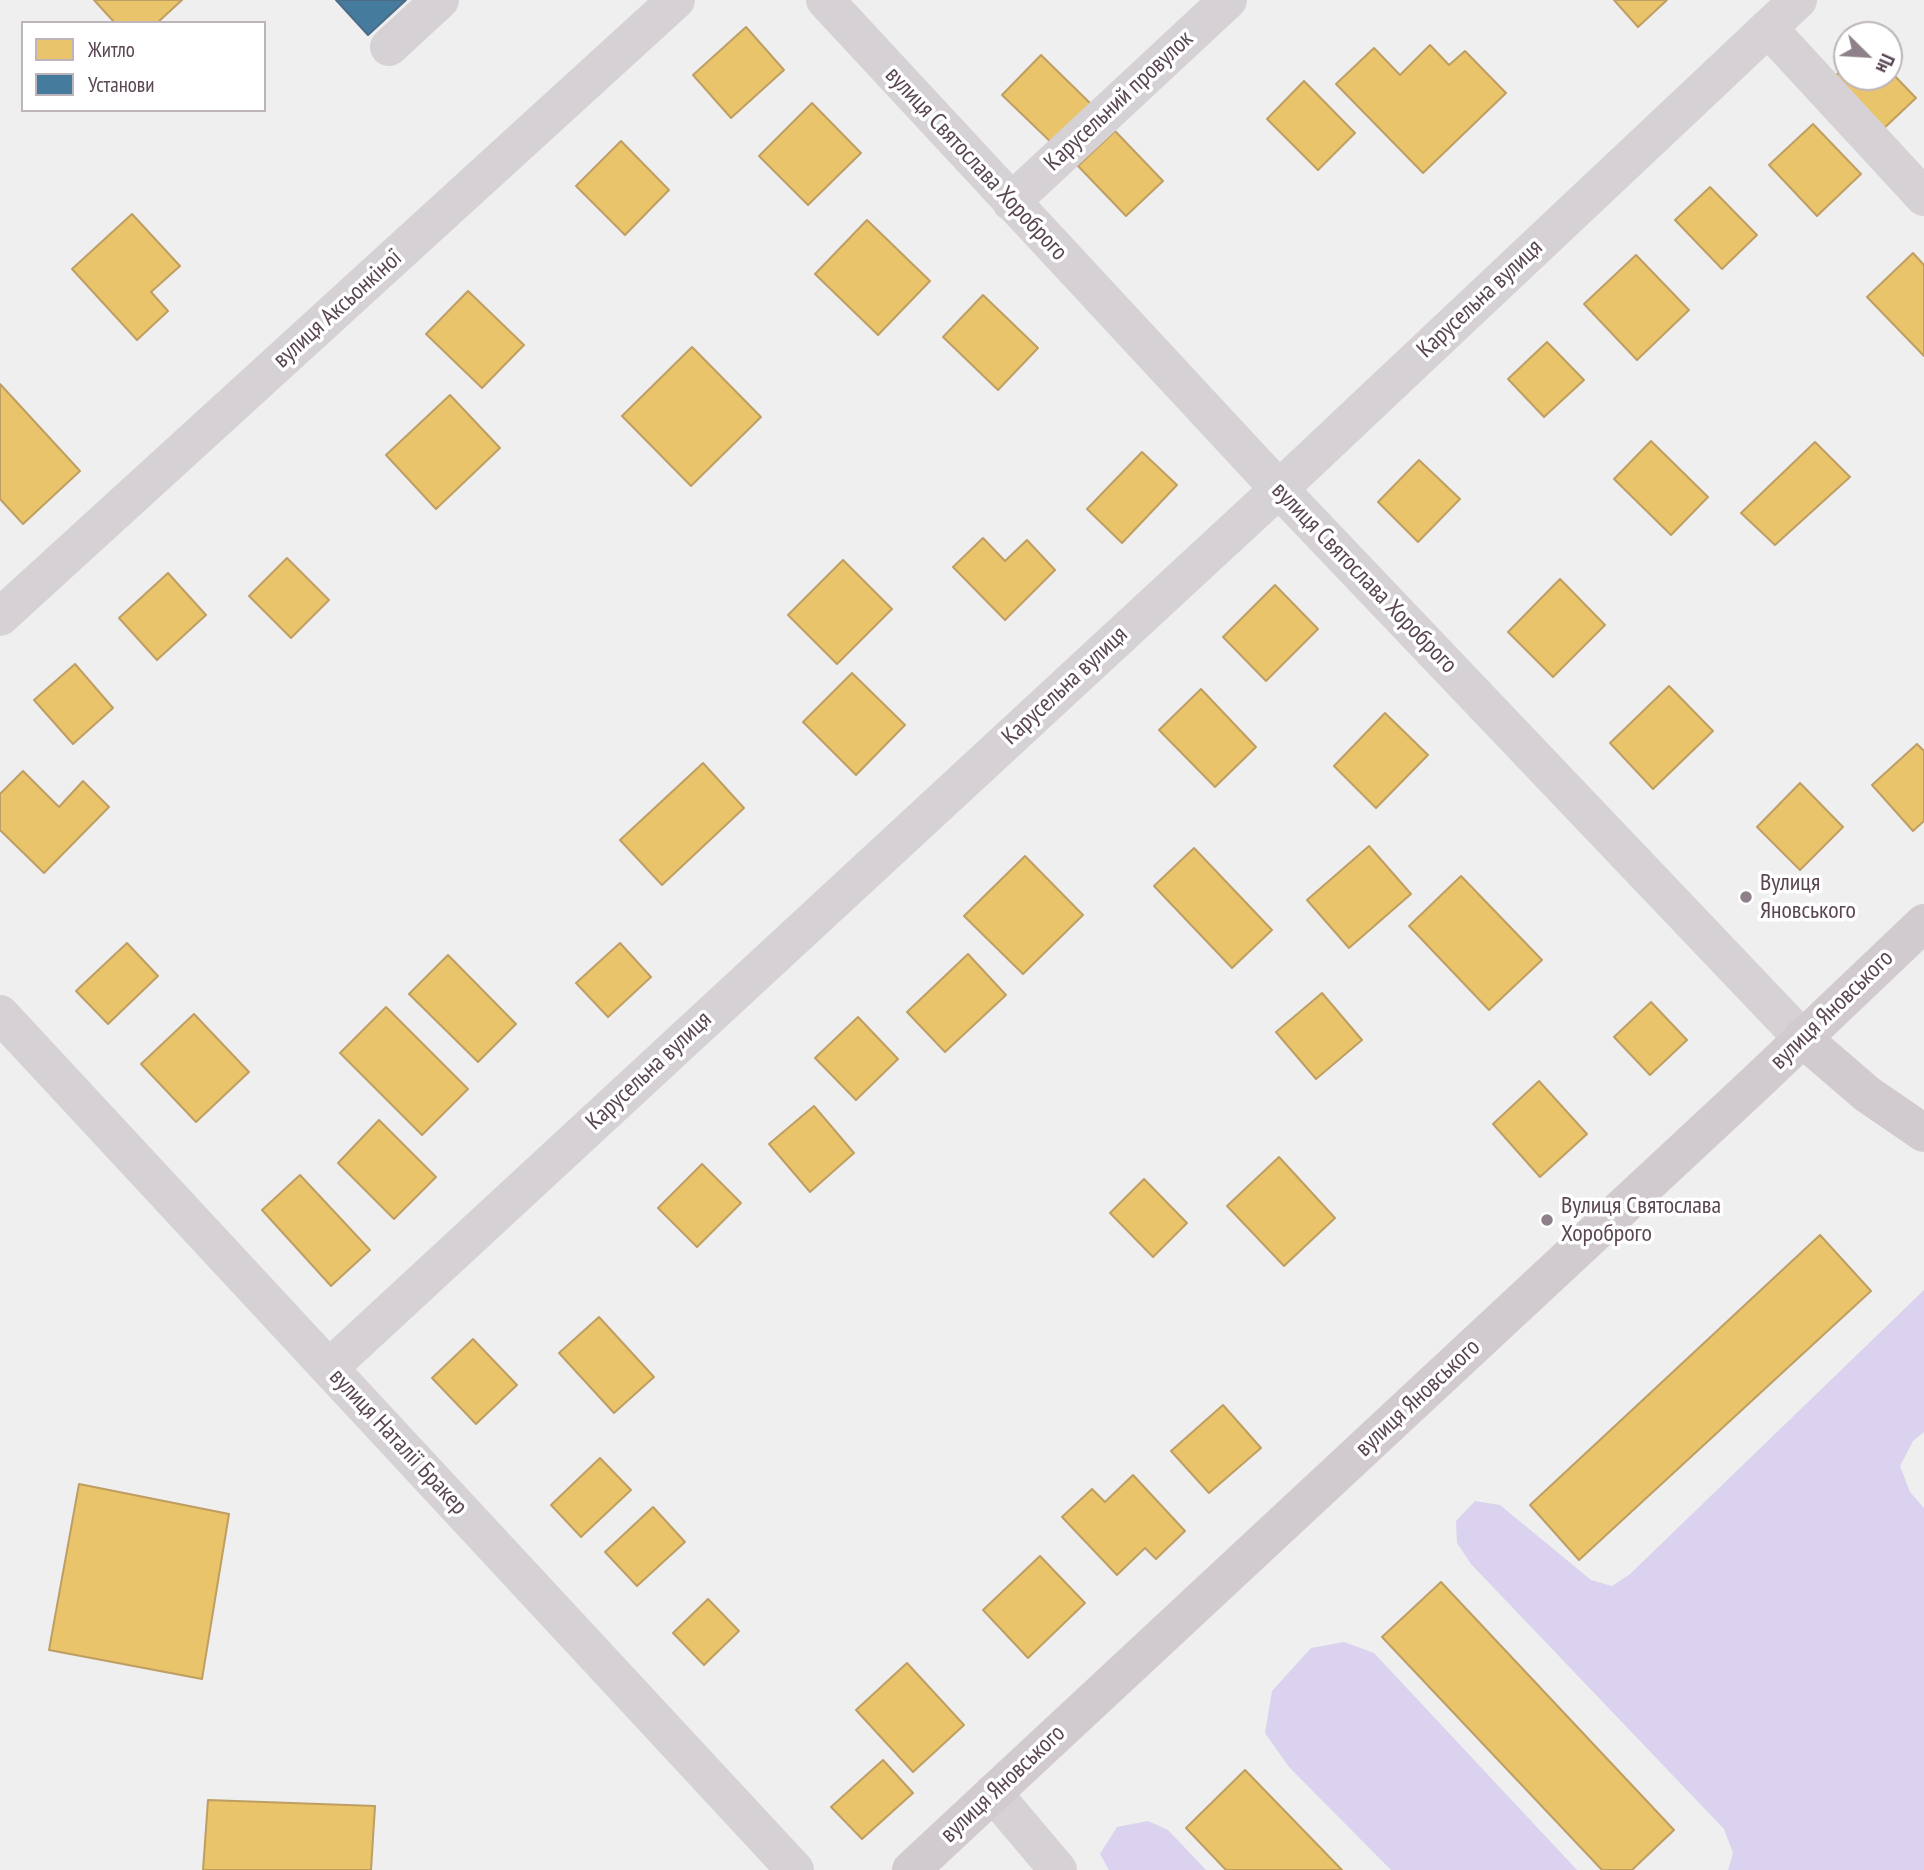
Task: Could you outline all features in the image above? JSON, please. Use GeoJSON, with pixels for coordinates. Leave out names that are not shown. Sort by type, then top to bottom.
{"type":"FeatureCollection","features":[{"type":"Feature","properties":{"kind":"main road","name":"вулиця Яновського"},"geometry":{"type":"LineString","coordinates":[[911,1870],[1758,1082],[1924,923]]}},
{"type":"Feature","properties":{"kind":"main road","name":"вулиця Святослава Хороброго"},"geometry":{"type":"LineString","coordinates":[[1802,1038],[1867,1094],[1924,1133]]}},
{"type":"Feature","properties":{"kind":"street"},"geometry":{"type":"LineString","coordinates":[[389,47],[440,0]]}},
{"type":"Feature","properties":{"kind":"street","name":"вулиця Аксьонкіної"},"geometry":{"type":"LineString","coordinates":[[0,617],[676,0]]}},
{"type":"Feature","properties":{"kind":"street","name":"вулиця Святослава Хороброго"},"geometry":{"type":"LineString","coordinates":[[825,0],[1279,488],[1802,1038]]}},
{"type":"Feature","properties":{"kind":"street","name":"Карусельний провулок"},"geometry":{"type":"LineString","coordinates":[[1011,202],[1228,0]]}},
{"type":"Feature","properties":{"kind":"street","name":"Карусельна вулиця"},"geometry":{"type":"LineString","coordinates":[[329,1368],[1279,488],[1798,0]]}},
{"type":"Feature","properties":{"kind":"street"},"geometry":{"type":"LineString","coordinates":[[1768,28],[1924,197]]}},
{"type":"Feature","properties":{"kind":"street","name":"вулиця Наталії Бракер"},"geometry":{"type":"LineString","coordinates":[[0,1014],[794,1870]]}},
{"type":"Feature","properties":{"kind":"street"},"geometry":{"type":"LineString","coordinates":[[993,1793],[1059,1870]]}},
{"type":"Feature","properties":{"kind":"shaded area"},"geometry":{"type":"Polygon","coordinates":[[[1924,1290],[1924,1432],[1913,1441],[1900,1466],[1910,1492],[1924,1508],[1924,1870],[1728,1870],[1733,1853],[1724,1829],[1471,1564],[1457,1543],[1456,1521],[1475,1501],[1500,1505],[1591,1580],[1612,1586],[1629,1575],[1924,1290]]]}},
{"type":"Feature","properties":{"kind":"shaded area"},"geometry":{"type":"Polygon","coordinates":[[[1344,1642],[1374,1653],[1577,1870],[1391,1870],[1289,1767],[1265,1733],[1272,1691],[1311,1648],[1344,1642]]]}},
{"type":"Feature","properties":{"kind":"shaded area"},"geometry":{"type":"Polygon","coordinates":[[[1148,1821],[1168,1830],[1206,1870],[1109,1870],[1100,1854],[1117,1827],[1148,1821]]]}},
{"type":"Feature","properties":{"kind":"building: Житло"},"geometry":{"type":"Polygon","coordinates":[[[94,0],[182,0],[159,21],[113,21],[94,0]]]}},
{"type":"Feature","properties":{"kind":"building: Житло"},"geometry":{"type":"Polygon","coordinates":[[[1614,0],[1667,0],[1638,27],[1614,0]]]}},
{"type":"Feature","properties":{"kind":"building: Житло"},"geometry":{"type":"Polygon","coordinates":[[[746,27],[784,70],[731,118],[693,75],[746,27]]]}},
{"type":"Feature","properties":{"kind":"building: Житло"},"geometry":{"type":"Polygon","coordinates":[[[1430,45],[1449,65],[1465,51],[1506,93],[1423,173],[1336,84],[1374,48],[1400,75],[1430,45]]]}},
{"type":"Feature","properties":{"kind":"building: Житло"},"geometry":{"type":"Polygon","coordinates":[[[1041,55],[1094,107],[1056,147],[1002,95],[1041,55]]]}},
{"type":"Feature","properties":{"kind":"building: Житло"},"geometry":{"type":"Polygon","coordinates":[[[1304,81],[1355,133],[1318,170],[1267,119],[1304,81]]]}},
{"type":"Feature","properties":{"kind":"building: Житло"},"geometry":{"type":"Polygon","coordinates":[[[1903,85],[1916,98],[1880,132],[1840,91],[1903,91],[1903,85]]]}},
{"type":"Feature","properties":{"kind":"building: Житло"},"geometry":{"type":"Polygon","coordinates":[[[812,103],[861,153],[808,205],[759,156],[812,103]]]}},
{"type":"Feature","properties":{"kind":"building: Житло"},"geometry":{"type":"Polygon","coordinates":[[[1813,124],[1861,174],[1817,216],[1769,165],[1813,124]]]}},
{"type":"Feature","properties":{"kind":"building: Житло"},"geometry":{"type":"Polygon","coordinates":[[[1115,131],[1163,181],[1126,216],[1078,166],[1115,131]]]}},
{"type":"Feature","properties":{"kind":"building: Житло"},"geometry":{"type":"Polygon","coordinates":[[[621,141],[669,190],[625,235],[576,186],[621,141]]]}},
{"type":"Feature","properties":{"kind":"building: Житло"},"geometry":{"type":"Polygon","coordinates":[[[1710,187],[1757,235],[1722,269],[1675,220],[1710,187]]]}},
{"type":"Feature","properties":{"kind":"building: Житло"},"geometry":{"type":"Polygon","coordinates":[[[132,214],[180,266],[151,292],[168,311],[137,340],[72,269],[132,214]]]}},
{"type":"Feature","properties":{"kind":"building: Житло"},"geometry":{"type":"Polygon","coordinates":[[[867,220],[930,281],[878,335],[815,274],[867,220]]]}},
{"type":"Feature","properties":{"kind":"building: Житло"},"geometry":{"type":"Polygon","coordinates":[[[1913,253],[1924,265],[1924,356],[1867,297],[1913,253]]]}},
{"type":"Feature","properties":{"kind":"building: Житло"},"geometry":{"type":"Polygon","coordinates":[[[1636,255],[1689,310],[1637,360],[1584,304],[1636,255]]]}},
{"type":"Feature","properties":{"kind":"building: Житло"},"geometry":{"type":"Polygon","coordinates":[[[468,291],[524,345],[482,388],[426,334],[468,291]]]}},
{"type":"Feature","properties":{"kind":"building: Житло"},"geometry":{"type":"Polygon","coordinates":[[[983,295],[1038,348],[998,390],[943,337],[983,295]]]}},
{"type":"Feature","properties":{"kind":"building: Житло"},"geometry":{"type":"Polygon","coordinates":[[[1547,342],[1584,380],[1544,417],[1508,379],[1547,342]]]}},
{"type":"Feature","properties":{"kind":"building: Житло"},"geometry":{"type":"Polygon","coordinates":[[[692,347],[761,417],[691,486],[622,416],[692,347]]]}},
{"type":"Feature","properties":{"kind":"building: Житло"},"geometry":{"type":"Polygon","coordinates":[[[0,384],[80,471],[23,524],[0,499],[0,384]]]}},
{"type":"Feature","properties":{"kind":"building: Житло"},"geometry":{"type":"Polygon","coordinates":[[[450,395],[500,448],[436,509],[386,455],[450,395]]]}},
{"type":"Feature","properties":{"kind":"building: Житло"},"geometry":{"type":"Polygon","coordinates":[[[1651,441],[1708,497],[1671,535],[1614,479],[1651,441]]]}},
{"type":"Feature","properties":{"kind":"building: Житло"},"geometry":{"type":"Polygon","coordinates":[[[1815,442],[1850,477],[1775,545],[1741,513],[1815,442]]]}},
{"type":"Feature","properties":{"kind":"building: Житло"},"geometry":{"type":"Polygon","coordinates":[[[1142,452],[1177,485],[1122,543],[1087,509],[1142,452]]]}},
{"type":"Feature","properties":{"kind":"building: Житло"},"geometry":{"type":"Polygon","coordinates":[[[1419,460],[1460,499],[1418,542],[1378,502],[1419,460]]]}},
{"type":"Feature","properties":{"kind":"building: Житло"},"geometry":{"type":"Polygon","coordinates":[[[983,538],[1005,561],[1027,540],[1055,570],[1005,620],[953,567],[983,538]]]}},
{"type":"Feature","properties":{"kind":"building: Житло"},"geometry":{"type":"Polygon","coordinates":[[[287,558],[329,600],[291,638],[249,596],[287,558]]]}},
{"type":"Feature","properties":{"kind":"building: Житло"},"geometry":{"type":"Polygon","coordinates":[[[843,560],[892,609],[837,664],[788,615],[843,560]]]}},
{"type":"Feature","properties":{"kind":"building: Житло"},"geometry":{"type":"Polygon","coordinates":[[[168,573],[206,615],[157,660],[119,618],[168,573]]]}},
{"type":"Feature","properties":{"kind":"building: Житло"},"geometry":{"type":"Polygon","coordinates":[[[1560,579],[1605,625],[1553,677],[1508,632],[1560,579]]]}},
{"type":"Feature","properties":{"kind":"building: Житло"},"geometry":{"type":"Polygon","coordinates":[[[1275,585],[1318,629],[1266,681],[1223,637],[1275,585]]]}},
{"type":"Feature","properties":{"kind":"building: Житло"},"geometry":{"type":"Polygon","coordinates":[[[75,664],[113,708],[73,744],[34,700],[75,664]]]}},
{"type":"Feature","properties":{"kind":"building: Житло"},"geometry":{"type":"Polygon","coordinates":[[[852,673],[905,725],[856,775],[803,722],[852,673]]]}},
{"type":"Feature","properties":{"kind":"building: Житло"},"geometry":{"type":"Polygon","coordinates":[[[1669,686],[1713,731],[1653,789],[1610,743],[1669,686]]]}},
{"type":"Feature","properties":{"kind":"building: Житло"},"geometry":{"type":"Polygon","coordinates":[[[1201,689],[1256,747],[1215,787],[1159,730],[1201,689]]]}},
{"type":"Feature","properties":{"kind":"building: Житло"},"geometry":{"type":"Polygon","coordinates":[[[1385,713],[1428,755],[1376,808],[1334,766],[1385,713]]]}},
{"type":"Feature","properties":{"kind":"building: Житло"},"geometry":{"type":"Polygon","coordinates":[[[1917,744],[1924,751],[1924,821],[1913,831],[1872,785],[1917,744]]]}},
{"type":"Feature","properties":{"kind":"building: Житло"},"geometry":{"type":"Polygon","coordinates":[[[703,763],[744,808],[662,885],[620,840],[703,763]]]}},
{"type":"Feature","properties":{"kind":"building: Житло"},"geometry":{"type":"Polygon","coordinates":[[[23,771],[59,807],[83,781],[109,807],[44,873],[0,830],[0,794],[23,771]]]}},
{"type":"Feature","properties":{"kind":"building: Житло"},"geometry":{"type":"Polygon","coordinates":[[[1800,783],[1843,827],[1800,870],[1757,827],[1800,783]]]}},
{"type":"Feature","properties":{"kind":"building: Житло"},"geometry":{"type":"Polygon","coordinates":[[[1369,846],[1411,894],[1349,948],[1307,900],[1369,846]]]}},
{"type":"Feature","properties":{"kind":"building: Житло"},"geometry":{"type":"Polygon","coordinates":[[[1194,848],[1272,930],[1232,968],[1154,886],[1194,848]]]}},
{"type":"Feature","properties":{"kind":"building: Житло"},"geometry":{"type":"Polygon","coordinates":[[[1025,856],[1083,915],[1023,974],[964,916],[1025,856]]]}},
{"type":"Feature","properties":{"kind":"building: Житло"},"geometry":{"type":"Polygon","coordinates":[[[1461,876],[1542,960],[1489,1010],[1409,926],[1461,876]]]}},
{"type":"Feature","properties":{"kind":"building: Житло"},"geometry":{"type":"Polygon","coordinates":[[[127,943],[158,976],[108,1024],[76,991],[127,943]]]}},
{"type":"Feature","properties":{"kind":"building: Житло"},"geometry":{"type":"Polygon","coordinates":[[[620,943],[651,977],[608,1017],[576,983],[620,943]]]}},
{"type":"Feature","properties":{"kind":"building: Житло"},"geometry":{"type":"Polygon","coordinates":[[[968,954],[1006,995],[945,1052],[907,1012],[968,954]]]}},
{"type":"Feature","properties":{"kind":"building: Житло"},"geometry":{"type":"Polygon","coordinates":[[[448,955],[516,1024],[478,1062],[409,994],[448,955]]]}},
{"type":"Feature","properties":{"kind":"building: Житло"},"geometry":{"type":"Polygon","coordinates":[[[1322,993],[1362,1040],[1316,1079],[1276,1032],[1322,993]]]}},
{"type":"Feature","properties":{"kind":"building: Житло"},"geometry":{"type":"Polygon","coordinates":[[[1651,1002],[1687,1040],[1650,1075],[1614,1037],[1651,1002]]]}},
{"type":"Feature","properties":{"kind":"building: Житло"},"geometry":{"type":"Polygon","coordinates":[[[386,1007],[468,1089],[422,1135],[340,1053],[386,1007]]]}},
{"type":"Feature","properties":{"kind":"building: Житло"},"geometry":{"type":"Polygon","coordinates":[[[194,1014],[249,1072],[196,1122],[141,1064],[194,1014]]]}},
{"type":"Feature","properties":{"kind":"building: Житло"},"geometry":{"type":"Polygon","coordinates":[[[858,1017],[898,1059],[856,1100],[815,1058],[858,1017]]]}},
{"type":"Feature","properties":{"kind":"building: Житло"},"geometry":{"type":"Polygon","coordinates":[[[1539,1081],[1587,1134],[1540,1177],[1493,1124],[1539,1081]]]}},
{"type":"Feature","properties":{"kind":"building: Житло"},"geometry":{"type":"Polygon","coordinates":[[[814,1106],[854,1153],[810,1192],[769,1144],[814,1106]]]}},
{"type":"Feature","properties":{"kind":"building: Житло"},"geometry":{"type":"Polygon","coordinates":[[[379,1120],[436,1177],[394,1219],[338,1163],[379,1120]]]}},
{"type":"Feature","properties":{"kind":"building: Житло"},"geometry":{"type":"Polygon","coordinates":[[[1279,1157],[1335,1218],[1284,1266],[1227,1206],[1279,1157]]]}},
{"type":"Feature","properties":{"kind":"building: Житло"},"geometry":{"type":"Polygon","coordinates":[[[702,1164],[741,1203],[697,1247],[658,1208],[702,1164]]]}},
{"type":"Feature","properties":{"kind":"building: Житло"},"geometry":{"type":"Polygon","coordinates":[[[300,1175],[370,1250],[331,1286],[262,1210],[300,1175]]]}},
{"type":"Feature","properties":{"kind":"building: Житло"},"geometry":{"type":"Polygon","coordinates":[[[1144,1179],[1187,1223],[1153,1257],[1110,1213],[1144,1179]]]}},
{"type":"Feature","properties":{"kind":"building: Житло"},"geometry":{"type":"Polygon","coordinates":[[[1820,1235],[1871,1291],[1579,1560],[1530,1505],[1820,1235]]]}},
{"type":"Feature","properties":{"kind":"building: Житло"},"geometry":{"type":"Polygon","coordinates":[[[599,1317],[654,1377],[614,1413],[559,1353],[599,1317]]]}},
{"type":"Feature","properties":{"kind":"building: Житло"},"geometry":{"type":"Polygon","coordinates":[[[473,1339],[517,1385],[476,1424],[432,1378],[473,1339]]]}},
{"type":"Feature","properties":{"kind":"building: Житло"},"geometry":{"type":"Polygon","coordinates":[[[1223,1405],[1261,1448],[1209,1493],[1171,1451],[1223,1405]]]}},
{"type":"Feature","properties":{"kind":"building: Житло"},"geometry":{"type":"Polygon","coordinates":[[[600,1458],[631,1490],[581,1537],[551,1505],[600,1458]]]}},
{"type":"Feature","properties":{"kind":"building: Житло"},"geometry":{"type":"Polygon","coordinates":[[[1133,1475],[1185,1531],[1156,1559],[1145,1548],[1117,1575],[1062,1517],[1092,1489],[1105,1502],[1133,1475]]]}},
{"type":"Feature","properties":{"kind":"building: Житло"},"geometry":{"type":"Polygon","coordinates":[[[79,1484],[229,1514],[202,1679],[49,1650],[79,1484]]]}},
{"type":"Feature","properties":{"kind":"building: Житло"},"geometry":{"type":"Polygon","coordinates":[[[653,1507],[685,1542],[637,1586],[605,1552],[653,1507]]]}},
{"type":"Feature","properties":{"kind":"building: Житло"},"geometry":{"type":"Polygon","coordinates":[[[1040,1556],[1085,1603],[1028,1658],[983,1610],[1040,1556]]]}},
{"type":"Feature","properties":{"kind":"building: Житло"},"geometry":{"type":"Polygon","coordinates":[[[1441,1582],[1674,1830],[1632,1870],[1602,1870],[1382,1637],[1441,1582]]]}},
{"type":"Feature","properties":{"kind":"building: Житло"},"geometry":{"type":"Polygon","coordinates":[[[708,1599],[739,1631],[704,1665],[673,1633],[708,1599]]]}},
{"type":"Feature","properties":{"kind":"building: Житло"},"geometry":{"type":"Polygon","coordinates":[[[907,1663],[964,1725],[913,1772],[856,1710],[907,1663]]]}},
{"type":"Feature","properties":{"kind":"building: Житло"},"geometry":{"type":"Polygon","coordinates":[[[883,1760],[913,1793],[862,1839],[831,1807],[883,1760]]]}},
{"type":"Feature","properties":{"kind":"building: Житло"},"geometry":{"type":"Polygon","coordinates":[[[1245,1770],[1342,1870],[1226,1870],[1186,1828],[1245,1770]]]}},
{"type":"Feature","properties":{"kind":"building: Житло"},"geometry":{"type":"Polygon","coordinates":[[[208,1800],[375,1806],[371,1870],[203,1870],[208,1800]]]}},
{"type":"Feature","properties":{"kind":"building: Установи"},"geometry":{"type":"Polygon","coordinates":[[[336,0],[406,0],[368,35],[336,0]]]}},
{"type":"Feature","properties":{"kind":"place","name":"Вулиця Яновського"},"geometry":{"type":"Point","coordinates":[1746,897]}},
{"type":"Feature","properties":{"kind":"place","name":"Вулиця Святослава Хороброго"},"geometry":{"type":"Point","coordinates":[1547,1220]}}]}
